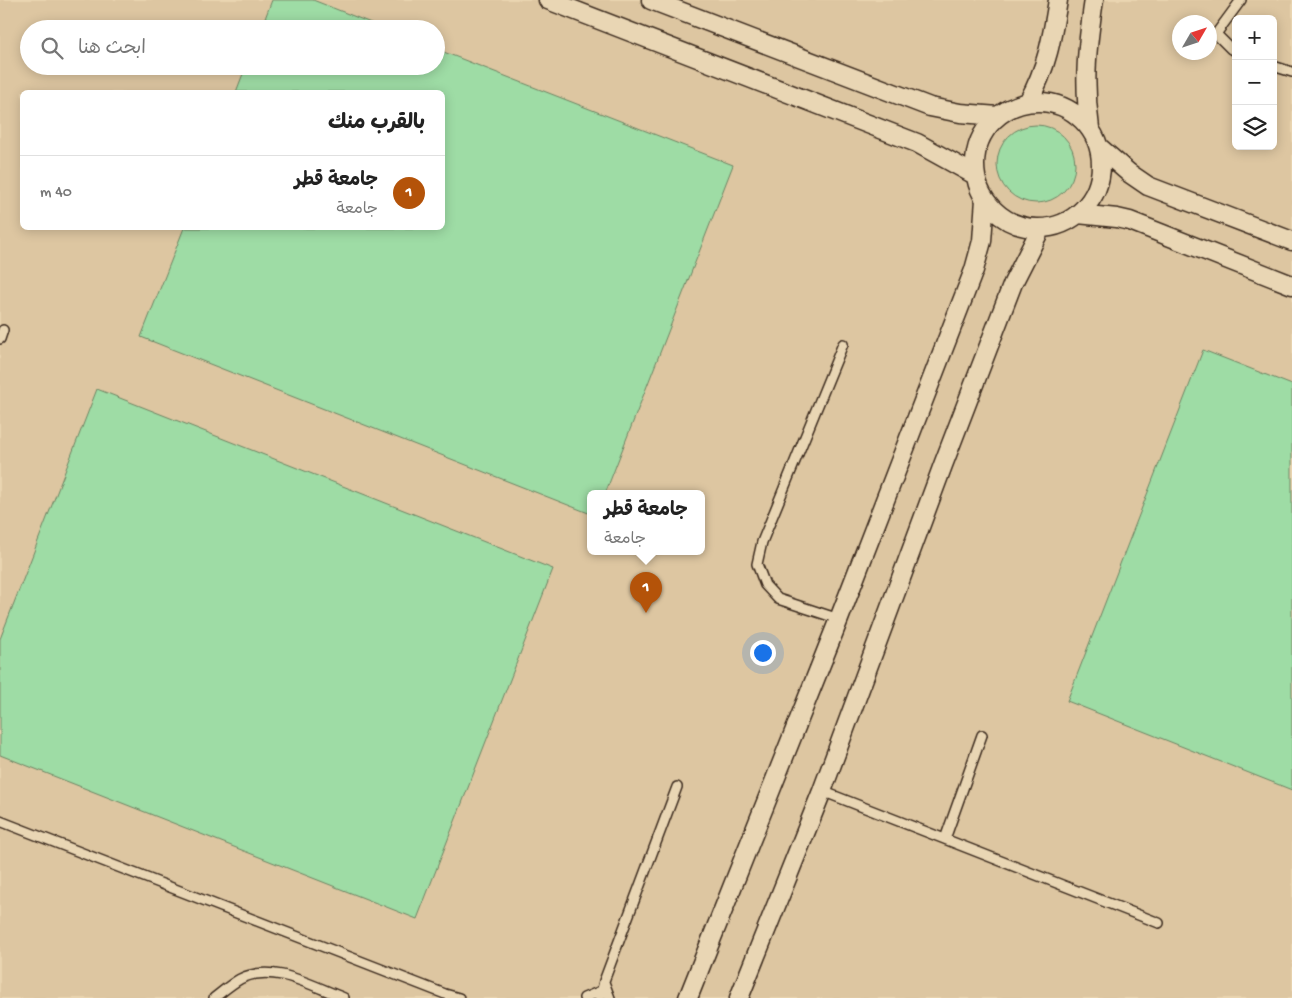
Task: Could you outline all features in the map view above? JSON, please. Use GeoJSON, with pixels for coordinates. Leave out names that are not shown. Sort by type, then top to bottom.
{"type":"FeatureCollection","features":[{"type":"Feature","properties":{"kind":"street"},"geometry":{"type":"LineString","coordinates":[[548,0],[916,143],[975,175]]}},
{"type":"Feature","properties":{"kind":"street"},"geometry":{"type":"LineString","coordinates":[[651,0],[930,107],[960,113],[998,116]]}},
{"type":"Feature","properties":{"kind":"street"},"geometry":{"type":"LineString","coordinates":[[1028,102],[1046,63],[1058,0]]}},
{"type":"Feature","properties":{"kind":"street"},"geometry":{"type":"LineString","coordinates":[[984,199],[1009,221],[1025,227],[1041,228],[1066,222],[1078,214],[1097,189],[1101,168],[1099,147],[1090,128],[1085,77],[1094,0]]}},
{"type":"Feature","properties":{"kind":"street"},"geometry":{"type":"LineString","coordinates":[[688,998],[839,619],[974,270],[982,241],[984,199],[975,175],[975,153],[979,142],[990,123],[998,116],[1012,107],[1028,102],[1048,102],[1066,108],[1090,128]]}},
{"type":"Feature","properties":{"kind":"street"},"geometry":{"type":"LineString","coordinates":[[1099,147],[1129,173],[1148,186],[1292,241]]}},
{"type":"Feature","properties":{"kind":"street"},"geometry":{"type":"LineString","coordinates":[[1078,214],[1130,221],[1292,285]]}},
{"type":"Feature","properties":{"kind":"street"},"geometry":{"type":"LineString","coordinates":[[739,998],[822,791],[1006,300],[1026,255],[1041,228]]}},
{"type":"Feature","properties":{"kind":"lane"},"geometry":{"type":"LineString","coordinates":[[1232,49],[1216,34],[1241,0]]}},
{"type":"Feature","properties":{"kind":"lane"},"geometry":{"type":"LineString","coordinates":[[1277,67],[1292,72]]}},
{"type":"Feature","properties":{"kind":"lane"},"geometry":{"type":"LineString","coordinates":[[0,339],[3,330]]}},
{"type":"Feature","properties":{"kind":"lane"},"geometry":{"type":"LineString","coordinates":[[839,619],[778,599],[765,585],[757,564],[762,542],[843,344]]}},
{"type":"Feature","properties":{"kind":"lane"},"geometry":{"type":"LineString","coordinates":[[945,839],[982,735]]}},
{"type":"Feature","properties":{"kind":"lane"},"geometry":{"type":"LineString","coordinates":[[584,998],[600,995],[677,787]]}},
{"type":"Feature","properties":{"kind":"lane"},"geometry":{"type":"LineString","coordinates":[[822,791],[1159,923]]}},
{"type":"Feature","properties":{"kind":"lane"},"geometry":{"type":"LineString","coordinates":[[0,821],[447,996],[459,998]]}},
{"type":"Feature","properties":{"kind":"lane"},"geometry":{"type":"LineString","coordinates":[[214,998],[239,980],[250,975],[263,973],[288,976],[344,998]]}},
{"type":"Feature","properties":{"kind":"lane"},"geometry":{"type":"LineString","coordinates":[[604,981],[610,998]]}},
{"type":"Feature","properties":{"kind":"shaded area"},"geometry":{"type":"Polygon","coordinates":[[[0,0],[1292,0],[1292,998],[0,998],[0,0]]]}},
{"type":"Feature","properties":{"kind":"green space"},"geometry":{"type":"Polygon","coordinates":[[[272,0],[313,0],[363,20],[264,20],[272,0]]]}},
{"type":"Feature","properties":{"kind":"green space"},"geometry":{"type":"Polygon","coordinates":[[[445,53],[733,165],[607,490],[587,490],[587,512],[141,337],[183,230],[445,230],[445,90],[237,90],[243,75],[445,75],[445,53]]]}},
{"type":"Feature","properties":{"kind":"green space"},"geometry":{"type":"Polygon","coordinates":[[[1028,125],[1044,125],[1058,131],[1069,142],[1075,156],[1075,172],[1069,186],[1058,197],[1044,203],[1028,203],[1014,197],[1003,186],[997,172],[997,156],[1003,142],[1014,131],[1028,125]]]}},
{"type":"Feature","properties":{"kind":"green space"},"geometry":{"type":"Polygon","coordinates":[[[1203,350],[1292,385],[1292,790],[1067,701],[1203,350]]]}},
{"type":"Feature","properties":{"kind":"green space"},"geometry":{"type":"Polygon","coordinates":[[[97,389],[553,569],[417,919],[0,755],[0,639],[97,389]]]}},
{"type":"Feature","properties":{"kind":"place","name":"جامعة قطر"},"geometry":{"type":"Point","coordinates":[646,613]}}]}
